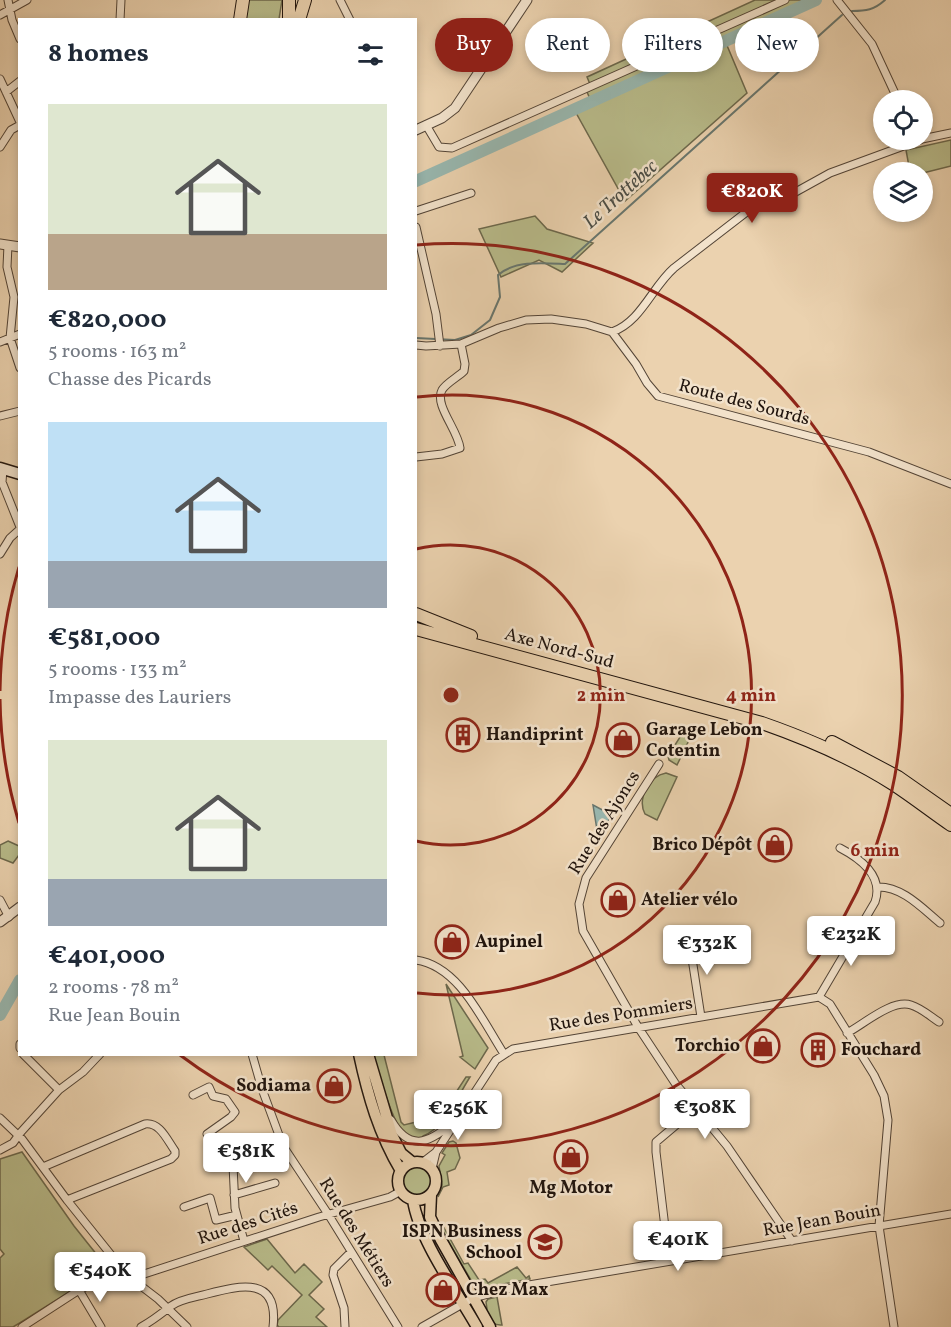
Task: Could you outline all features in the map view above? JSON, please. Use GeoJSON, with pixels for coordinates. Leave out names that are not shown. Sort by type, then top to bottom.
{"type":"FeatureCollection","features":[{"type":"Feature","properties":{"kind":"highway"},"geometry":{"type":"LineString","coordinates":[[240,18],[243,0]]}},
{"type":"Feature","properties":{"kind":"highway"},"geometry":{"type":"LineString","coordinates":[[289,0],[290,18]]}},
{"type":"Feature","properties":{"kind":"highway"},"geometry":{"type":"LineString","coordinates":[[291,18],[296,0]]}},
{"type":"Feature","properties":{"kind":"highway"},"geometry":{"type":"LineString","coordinates":[[300,18],[305,0]]}},
{"type":"Feature","properties":{"kind":"highway"},"geometry":{"type":"LineString","coordinates":[[417,614],[471,636]]}},
{"type":"Feature","properties":{"kind":"highway","name":"Axe Nord-Sud"},"geometry":{"type":"LineString","coordinates":[[417,628],[471,636],[723,704],[801,728],[853,752],[898,777],[951,814]]}},
{"type":"Feature","properties":{"kind":"highway","name":"Axe Nord-Sud"},"geometry":{"type":"LineString","coordinates":[[417,628],[730,714],[794,734],[826,747],[893,784],[951,825]]}},
{"type":"Feature","properties":{"kind":"main road"},"geometry":{"type":"LineString","coordinates":[[1,469],[18,473]]}},
{"type":"Feature","properties":{"kind":"main road"},"geometry":{"type":"LineString","coordinates":[[359,1056],[377,1122],[390,1153],[401,1171],[398,1181],[401,1191],[413,1200],[430,1246],[490,1327]]}},
{"type":"Feature","properties":{"kind":"main road"},"geometry":{"type":"LineString","coordinates":[[369,1056],[392,1135],[401,1153],[423,1164],[435,1174],[436,1185],[430,1195],[413,1200]]}},
{"type":"Feature","properties":{"kind":"main road"},"geometry":{"type":"LineString","coordinates":[[401,1171],[423,1164]]}},
{"type":"Feature","properties":{"kind":"main road"},"geometry":{"type":"LineString","coordinates":[[430,1195],[430,1217],[468,1300],[477,1327]]}},
{"type":"Feature","properties":{"kind":"street"},"geometry":{"type":"LineString","coordinates":[[8,0],[18,34]]}},
{"type":"Feature","properties":{"kind":"street"},"geometry":{"type":"LineString","coordinates":[[0,15],[27,0]]}},
{"type":"Feature","properties":{"kind":"street"},"geometry":{"type":"LineString","coordinates":[[120,18],[121,0]]}},
{"type":"Feature","properties":{"kind":"street"},"geometry":{"type":"LineString","coordinates":[[340,0],[348,18]]}},
{"type":"Feature","properties":{"kind":"street"},"geometry":{"type":"LineString","coordinates":[[417,130],[455,108],[527,0]]}},
{"type":"Feature","properties":{"kind":"street"},"geometry":{"type":"LineString","coordinates":[[426,125],[439,147],[452,148],[785,0]]}},
{"type":"Feature","properties":{"kind":"street"},"geometry":{"type":"LineString","coordinates":[[837,0],[872,44],[893,90]]}},
{"type":"Feature","properties":{"kind":"street"},"geometry":{"type":"LineString","coordinates":[[0,79],[18,119]]}},
{"type":"Feature","properties":{"kind":"street"},"geometry":{"type":"LineString","coordinates":[[6,92],[18,83]]}},
{"type":"Feature","properties":{"kind":"street"},"geometry":{"type":"LineString","coordinates":[[0,147],[11,130],[18,125]]}},
{"type":"Feature","properties":{"kind":"street"},"geometry":{"type":"LineString","coordinates":[[933,137],[951,133]]}},
{"type":"Feature","properties":{"kind":"street"},"geometry":{"type":"LineString","coordinates":[[417,345],[461,344],[499,328],[526,320],[551,319],[586,324],[612,332],[637,315],[666,275],[762,200],[770,196],[792,194],[830,173],[889,150]]}},
{"type":"Feature","properties":{"kind":"street"},"geometry":{"type":"LineString","coordinates":[[417,211],[471,193]]}},
{"type":"Feature","properties":{"kind":"street"},"geometry":{"type":"LineString","coordinates":[[417,232],[441,346]]}},
{"type":"Feature","properties":{"kind":"street"},"geometry":{"type":"LineString","coordinates":[[4,244],[14,297],[10,338],[18,362]]}},
{"type":"Feature","properties":{"kind":"street","name":"Route des Sourds"},"geometry":{"type":"LineString","coordinates":[[612,332],[658,396],[869,452],[951,484]]}},
{"type":"Feature","properties":{"kind":"street"},"geometry":{"type":"LineString","coordinates":[[0,342],[18,335]]}},
{"type":"Feature","properties":{"kind":"street"},"geometry":{"type":"LineString","coordinates":[[417,457],[441,454],[460,448],[459,438],[440,401],[442,390],[464,371],[461,344]]}},
{"type":"Feature","properties":{"kind":"street"},"geometry":{"type":"LineString","coordinates":[[0,416],[18,412]]}},
{"type":"Feature","properties":{"kind":"street"},"geometry":{"type":"LineString","coordinates":[[1,469],[2,482],[18,523]]}},
{"type":"Feature","properties":{"kind":"street"},"geometry":{"type":"LineString","coordinates":[[0,554],[18,530]]}},
{"type":"Feature","properties":{"kind":"street","name":"Rue des Ajoncs"},"geometry":{"type":"LineString","coordinates":[[659,764],[586,878],[579,904],[581,924],[585,937],[638,1027],[695,1109],[727,1146],[792,1240]]}},
{"type":"Feature","properties":{"kind":"street"},"geometry":{"type":"LineString","coordinates":[[840,848],[862,862],[875,879],[877,887],[875,902],[819,997],[830,1004],[874,1075],[884,1096],[888,1120],[879,1226],[894,1327]]}},
{"type":"Feature","properties":{"kind":"street"},"geometry":{"type":"LineString","coordinates":[[877,887],[894,888],[924,908],[940,923]]}},
{"type":"Feature","properties":{"kind":"street"},"geometry":{"type":"LineString","coordinates":[[0,900],[4,919],[18,908]]}},
{"type":"Feature","properties":{"kind":"street"},"geometry":{"type":"LineString","coordinates":[[689,939],[701,1017]]}},
{"type":"Feature","properties":{"kind":"street"},"geometry":{"type":"LineString","coordinates":[[417,960],[438,966],[452,977],[463,990],[504,1054],[496,1060],[436,1152],[423,1164]]}},
{"type":"Feature","properties":{"kind":"street","name":"Rue des Pommiers"},"geometry":{"type":"LineString","coordinates":[[504,1054],[527,1046],[819,997]]}},
{"type":"Feature","properties":{"kind":"street"},"geometry":{"type":"LineString","coordinates":[[848,1033],[887,1008],[898,1004],[912,1005],[939,1022]]}},
{"type":"Feature","properties":{"kind":"street"},"geometry":{"type":"LineString","coordinates":[[25,1056],[59,1090]]}},
{"type":"Feature","properties":{"kind":"street"},"geometry":{"type":"LineString","coordinates":[[0,1150],[13,1143],[59,1090],[83,1072],[98,1056]]}},
{"type":"Feature","properties":{"kind":"street","name":"Rue des Métiers"},"geometry":{"type":"LineString","coordinates":[[253,1056],[283,1146],[398,1327]]}},
{"type":"Feature","properties":{"kind":"street"},"geometry":{"type":"LineString","coordinates":[[193,1095],[209,1087],[213,1096],[226,1099],[235,1112],[207,1134],[233,1165],[234,1195],[244,1241]]}},
{"type":"Feature","properties":{"kind":"street"},"geometry":{"type":"LineString","coordinates":[[381,1102],[400,1133],[414,1142],[434,1138],[460,1116]]}},
{"type":"Feature","properties":{"kind":"street"},"geometry":{"type":"LineString","coordinates":[[669,1261],[656,1142],[695,1109]]}},
{"type":"Feature","properties":{"kind":"street"},"geometry":{"type":"LineString","coordinates":[[0,1118],[19,1136],[128,1276],[143,1286],[187,1327]]}},
{"type":"Feature","properties":{"kind":"street"},"geometry":{"type":"LineString","coordinates":[[43,1167],[152,1123],[157,1125],[175,1151],[171,1159],[67,1200]]}},
{"type":"Feature","properties":{"kind":"street"},"geometry":{"type":"LineString","coordinates":[[233,1165],[283,1146]]}},
{"type":"Feature","properties":{"kind":"street"},"geometry":{"type":"LineString","coordinates":[[234,1195],[275,1183]]}},
{"type":"Feature","properties":{"kind":"street","name":"Rue des Cités"},"geometry":{"type":"LineString","coordinates":[[103,1278],[138,1276],[328,1214],[390,1197],[401,1191]]}},
{"type":"Feature","properties":{"kind":"street"},"geometry":{"type":"LineString","coordinates":[[184,1206],[210,1198],[216,1220],[237,1215]]}},
{"type":"Feature","properties":{"kind":"street","name":"Rue Jean Bouin"},"geometry":{"type":"LineString","coordinates":[[422,1327],[468,1300],[512,1288],[951,1214]]}},
{"type":"Feature","properties":{"kind":"street"},"geometry":{"type":"LineString","coordinates":[[345,1327],[344,1308],[333,1275],[334,1269],[351,1252]]}},
{"type":"Feature","properties":{"kind":"street","name":"Rue des Cités"},"geometry":{"type":"LineString","coordinates":[[22,1327],[79,1290],[103,1278],[117,1263]]}},
{"type":"Feature","properties":{"kind":"street"},"geometry":{"type":"LineString","coordinates":[[141,1327],[171,1311],[178,1303],[230,1288],[248,1286],[262,1289],[269,1298],[273,1309],[273,1327]]}},
{"type":"Feature","properties":{"kind":"street"},"geometry":{"type":"LineString","coordinates":[[79,1290],[101,1327]]}},
{"type":"Feature","properties":{"kind":"green space"},"geometry":{"type":"Polygon","coordinates":[[[247,0],[282,0],[279,18],[243,18],[247,0]]]}},
{"type":"Feature","properties":{"kind":"green space"},"geometry":{"type":"Polygon","coordinates":[[[755,0],[816,0],[778,18],[735,18],[735,39],[726,43],[735,64],[735,72],[738,72],[747,93],[625,201],[575,111],[591,101],[587,92],[592,89],[587,77],[598,72],[610,72],[610,66],[622,61],[622,72],[723,72],[723,18],[716,18],[755,0]]]}},
{"type":"Feature","properties":{"kind":"green space"},"geometry":{"type":"Polygon","coordinates":[[[951,140],[951,166],[933,170],[933,162],[908,162],[906,150],[933,150],[933,144],[951,140]]]}},
{"type":"Feature","properties":{"kind":"green space"},"geometry":{"type":"Polygon","coordinates":[[[535,216],[547,229],[593,243],[562,272],[539,260],[501,277],[479,229],[535,216]]]}},
{"type":"Feature","properties":{"kind":"green space"},"geometry":{"type":"Polygon","coordinates":[[[691,736],[677,765],[669,760],[668,756],[680,737],[691,736]]]}},
{"type":"Feature","properties":{"kind":"green space"},"geometry":{"type":"Polygon","coordinates":[[[666,773],[677,777],[657,820],[645,814],[644,795],[654,779],[666,773]]]}},
{"type":"Feature","properties":{"kind":"green space"},"geometry":{"type":"Polygon","coordinates":[[[8,841],[18,846],[18,856],[13,863],[0,858],[0,845],[8,841]]]}},
{"type":"Feature","properties":{"kind":"green space"},"geometry":{"type":"Polygon","coordinates":[[[446,984],[488,1048],[475,1069],[460,1057],[463,1056],[446,984]]]}},
{"type":"Feature","properties":{"kind":"green space"},"geometry":{"type":"Polygon","coordinates":[[[373,1056],[384,1056],[401,1122],[404,1125],[445,1115],[448,1099],[453,1097],[466,1077],[470,1077],[445,1119],[423,1138],[405,1134],[395,1120],[373,1056]]]}},
{"type":"Feature","properties":{"kind":"green space"},"geometry":{"type":"Polygon","coordinates":[[[449,1142],[456,1143],[460,1158],[455,1169],[447,1172],[449,1185],[443,1187],[438,1197],[442,1185],[439,1166],[445,1155],[442,1153],[449,1142]]]}},
{"type":"Feature","properties":{"kind":"green space"},"geometry":{"type":"Polygon","coordinates":[[[22,1152],[74,1226],[105,1265],[104,1270],[13,1327],[0,1327],[0,1258],[4,1254],[0,1249],[0,1159],[22,1152]]]}},
{"type":"Feature","properties":{"kind":"green space"},"geometry":{"type":"Polygon","coordinates":[[[417,1167],[427,1171],[431,1181],[427,1191],[417,1195],[407,1191],[403,1181],[407,1171],[417,1167]]]}},
{"type":"Feature","properties":{"kind":"green space"},"geometry":{"type":"Polygon","coordinates":[[[443,1226],[464,1264],[468,1263],[479,1280],[485,1279],[488,1283],[517,1267],[526,1278],[529,1276],[530,1279],[481,1288],[475,1287],[443,1232],[443,1226]]]}},
{"type":"Feature","properties":{"kind":"green space"},"geometry":{"type":"Polygon","coordinates":[[[267,1239],[295,1273],[304,1264],[322,1282],[309,1295],[324,1309],[316,1317],[327,1327],[279,1327],[277,1325],[278,1320],[302,1295],[272,1266],[268,1270],[244,1247],[267,1239]]]}},
{"type":"Feature","properties":{"kind":"green space"},"geometry":{"type":"Polygon","coordinates":[[[497,1297],[502,1325],[493,1323],[484,1311],[487,1309],[488,1299],[497,1297]]]}},
{"type":"Feature","properties":{"kind":"water"},"geometry":{"type":"Polygon","coordinates":[[[593,805],[612,815],[598,836],[593,805]]]}},
{"type":"Feature","properties":{"kind":"waterway"},"geometry":{"type":"LineString","coordinates":[[417,181],[816,0]]}},
{"type":"Feature","properties":{"kind":"waterway","name":"Le Trottebec"},"geometry":{"type":"LineString","coordinates":[[852,11],[870,9],[885,0]]}},
{"type":"Feature","properties":{"kind":"waterway","name":"Le Trottebec"},"geometry":{"type":"LineString","coordinates":[[417,338],[455,340],[471,335],[490,320],[500,297],[498,275],[505,270],[539,263],[565,264],[842,15]]}},
{"type":"Feature","properties":{"kind":"waterway"},"geometry":{"type":"LineString","coordinates":[[0,1015],[18,984]]}},
{"type":"Feature","properties":{"kind":"place","name":"Handiprint"},"geometry":{"type":"Point","coordinates":[463,735]}},
{"type":"Feature","properties":{"kind":"place","name":"Garage Lebon Cotentin"},"geometry":{"type":"Point","coordinates":[623,740]}},
{"type":"Feature","properties":{"kind":"place","name":"Brico Dépôt"},"geometry":{"type":"Point","coordinates":[775,845]}},
{"type":"Feature","properties":{"kind":"place","name":"Atelier vélo"},"geometry":{"type":"Point","coordinates":[618,900]}},
{"type":"Feature","properties":{"kind":"place","name":"Aupinel"},"geometry":{"type":"Point","coordinates":[452,942]}},
{"type":"Feature","properties":{"kind":"place","name":"Torchio"},"geometry":{"type":"Point","coordinates":[763,1046]}},
{"type":"Feature","properties":{"kind":"place","name":"Fouchard"},"geometry":{"type":"Point","coordinates":[818,1050]}},
{"type":"Feature","properties":{"kind":"place","name":"Sodiama"},"geometry":{"type":"Point","coordinates":[334,1086]}},
{"type":"Feature","properties":{"kind":"place","name":"Mg Motor"},"geometry":{"type":"Point","coordinates":[571,1157]}},
{"type":"Feature","properties":{"kind":"place","name":"ISPN Business School"},"geometry":{"type":"Point","coordinates":[545,1242]}},
{"type":"Feature","properties":{"kind":"place","name":"Chez Max"},"geometry":{"type":"Point","coordinates":[443,1290]}}]}
